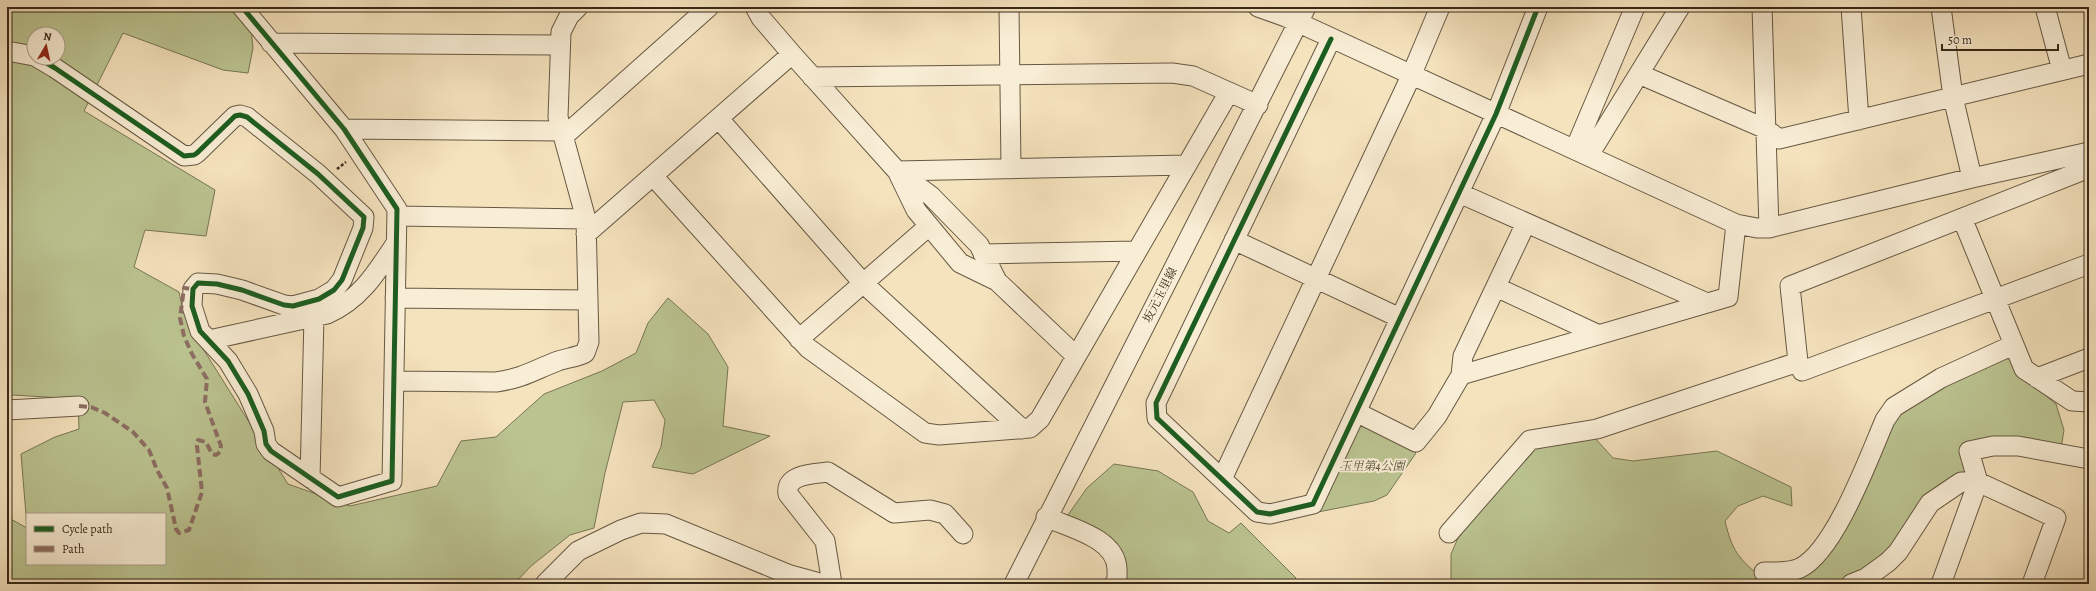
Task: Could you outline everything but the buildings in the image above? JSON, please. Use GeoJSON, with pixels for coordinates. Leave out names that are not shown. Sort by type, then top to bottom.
{"type":"FeatureCollection","features":[{"type":"Feature","properties":{"kind":"street"},"geometry":{"type":"LineString","coordinates":[[52,66],[184,156],[194,155],[229,120],[240,115],[247,117],[324,179],[364,218],[363,228],[342,280],[328,295],[293,306],[284,305],[236,288],[217,284],[198,283],[193,289],[192,306],[200,331],[228,361],[248,394],[264,431],[266,444],[271,451],[338,497],[392,481],[397,209],[344,129],[242,7]]}},
{"type":"Feature","properties":{"kind":"street"},"geometry":{"type":"LineString","coordinates":[[394,381],[496,382],[513,380],[529,375],[558,361],[585,353],[589,342],[586,227],[558,118],[561,32],[564,24],[578,7]]}},
{"type":"Feature","properties":{"kind":"street"},"geometry":{"type":"LineString","coordinates":[[344,129],[562,134],[709,7]]}},
{"type":"Feature","properties":{"kind":"street"},"geometry":{"type":"LineString","coordinates":[[755,7],[761,18],[792,54],[897,171],[931,196],[978,245],[997,281]]}},
{"type":"Feature","properties":{"kind":"street"},"geometry":{"type":"LineString","coordinates":[[1009,7],[1011,169]]}},
{"type":"Feature","properties":{"kind":"street"},"geometry":{"type":"LineString","coordinates":[[1258,7],[1301,15],[1331,39],[1582,152],[1736,224],[1757,228],[1769,228],[1972,178],[2089,152]]}},
{"type":"Feature","properties":{"kind":"street"},"geometry":{"type":"LineString","coordinates":[[1222,479],[1411,76],[1440,7]]}},
{"type":"Feature","properties":{"kind":"street"},"geometry":{"type":"LineString","coordinates":[[1331,39],[1156,403],[1157,418],[1257,512],[1270,514],[1313,504],[1496,114],[1538,7]]}},
{"type":"Feature","properties":{"kind":"street"},"geometry":{"type":"LineString","coordinates":[[1582,152],[1635,7]]}},
{"type":"Feature","properties":{"kind":"street"},"geometry":{"type":"LineString","coordinates":[[1582,152],[1639,74],[1680,7]]}},
{"type":"Feature","properties":{"kind":"street"},"geometry":{"type":"LineString","coordinates":[[1762,7],[1769,228]]}},
{"type":"Feature","properties":{"kind":"street"},"geometry":{"type":"LineString","coordinates":[[1851,7],[1859,120]]}},
{"type":"Feature","properties":{"kind":"street"},"geometry":{"type":"LineString","coordinates":[[1941,7],[1953,97],[1972,178]]}},
{"type":"Feature","properties":{"kind":"street"},"geometry":{"type":"LineString","coordinates":[[2045,7],[2062,70]]}},
{"type":"Feature","properties":{"kind":"street","name":"坂元玉里線"},"geometry":{"type":"LineString","coordinates":[[1014,584],[1046,517],[1258,104],[1301,15]]}},
{"type":"Feature","properties":{"kind":"street"},"geometry":{"type":"LineString","coordinates":[[271,43],[560,45]]}},
{"type":"Feature","properties":{"kind":"street"},"geometry":{"type":"LineString","coordinates":[[7,51],[26,55]]}},
{"type":"Feature","properties":{"kind":"street"},"geometry":{"type":"LineString","coordinates":[[397,216],[586,227],[653,176],[792,54]]}},
{"type":"Feature","properties":{"kind":"street"},"geometry":{"type":"LineString","coordinates":[[1639,74],[1766,129],[1779,139],[2089,64]]}},
{"type":"Feature","properties":{"kind":"street"},"geometry":{"type":"LineString","coordinates":[[812,77],[1172,73],[1194,76],[1258,104]]}},
{"type":"Feature","properties":{"kind":"street"},"geometry":{"type":"LineString","coordinates":[[653,176],[808,348],[925,433],[939,435],[1030,428],[1040,419],[1229,92]]}},
{"type":"Feature","properties":{"kind":"street"},"geometry":{"type":"LineString","coordinates":[[718,119],[863,283],[1022,428]]}},
{"type":"Feature","properties":{"kind":"street"},"geometry":{"type":"LineString","coordinates":[[897,171],[1187,165]]}},
{"type":"Feature","properties":{"kind":"street"},"geometry":{"type":"LineString","coordinates":[[2089,168],[1790,286],[1798,362],[1802,371],[2089,264]]}},
{"type":"Feature","properties":{"kind":"street"},"geometry":{"type":"LineString","coordinates":[[897,171],[916,210],[960,263],[997,281],[1076,356]]}},
{"type":"Feature","properties":{"kind":"street"},"geometry":{"type":"LineString","coordinates":[[1459,193],[1707,303]]}},
{"type":"Feature","properties":{"kind":"street"},"geometry":{"type":"LineString","coordinates":[[1962,218],[2024,369],[2072,401],[2089,402]]}},
{"type":"Feature","properties":{"kind":"street"},"geometry":{"type":"LineString","coordinates":[[1356,412],[1416,442],[1437,416],[1461,375],[1463,356],[1526,223]]}},
{"type":"Feature","properties":{"kind":"street"},"geometry":{"type":"LineString","coordinates":[[1461,375],[1597,334],[1728,297],[1736,224]]}},
{"type":"Feature","properties":{"kind":"street"},"geometry":{"type":"LineString","coordinates":[[799,339],[929,226]]}},
{"type":"Feature","properties":{"kind":"street"},"geometry":{"type":"LineString","coordinates":[[1234,240],[1400,318]]}},
{"type":"Feature","properties":{"kind":"street"},"geometry":{"type":"LineString","coordinates":[[209,340],[314,317],[337,310],[358,295],[375,276],[396,243]]}},
{"type":"Feature","properties":{"kind":"street"},"geometry":{"type":"LineString","coordinates":[[983,254],[1137,251]]}},
{"type":"Feature","properties":{"kind":"street"},"geometry":{"type":"LineString","coordinates":[[1496,287],[1597,334]]}},
{"type":"Feature","properties":{"kind":"street"},"geometry":{"type":"LineString","coordinates":[[395,298],[588,300]]}},
{"type":"Feature","properties":{"kind":"street"},"geometry":{"type":"LineString","coordinates":[[310,478],[314,317]]}},
{"type":"Feature","properties":{"kind":"street"},"geometry":{"type":"LineString","coordinates":[[1764,572],[1786,572],[1800,568],[1831,538],[1885,420],[1894,407],[1941,378],[2013,345]]}},
{"type":"Feature","properties":{"kind":"street"},"geometry":{"type":"LineString","coordinates":[[2037,378],[2089,358]]}},
{"type":"Feature","properties":{"kind":"street"},"geometry":{"type":"LineString","coordinates":[[1449,533],[1530,440],[1597,429],[1798,362]]}},
{"type":"Feature","properties":{"kind":"street"},"geometry":{"type":"LineString","coordinates":[[7,410],[79,406]]}},
{"type":"Feature","properties":{"kind":"street"},"geometry":{"type":"LineString","coordinates":[[1941,584],[1978,482],[1969,451],[1993,446],[2018,446],[2089,459]]}},
{"type":"Feature","properties":{"kind":"street"},"geometry":{"type":"LineString","coordinates":[[832,584],[825,542],[788,494],[787,488],[790,482],[797,478],[828,472],[894,513],[930,510],[945,514],[963,534]]}},
{"type":"Feature","properties":{"kind":"street"},"geometry":{"type":"LineString","coordinates":[[1861,583],[1898,552],[1930,502],[1961,482],[1978,482],[2056,518],[2032,584]]}},
{"type":"Feature","properties":{"kind":"street"},"geometry":{"type":"LineString","coordinates":[[1046,517],[1099,540],[1113,553],[1117,564],[1117,579],[1114,584]]}},
{"type":"Feature","properties":{"kind":"street"},"geometry":{"type":"LineString","coordinates":[[545,584],[578,551],[621,530],[641,523],[666,524],[790,574],[823,584]]}},
{"type":"Feature","properties":{"kind":"path"},"geometry":{"type":"LineString","coordinates":[[324,179],[359,153]]}},
{"type":"Feature","properties":{"kind":"green space"},"geometry":{"type":"Polygon","coordinates":[[[7,7],[249,7],[253,48],[248,73],[223,70],[123,33],[84,111],[215,190],[206,236],[145,230],[134,267],[179,292],[182,306],[195,336],[288,484],[350,506],[437,486],[461,441],[496,437],[544,394],[602,371],[636,353],[648,323],[668,298],[708,334],[728,367],[723,426],[770,436],[693,474],[652,467],[661,447],[665,420],[654,400],[623,402],[605,473],[594,528],[570,535],[531,566],[514,584],[7,584],[7,517],[26,527],[26,565],[166,565],[166,513],[26,513],[26,515],[21,454],[55,437],[79,429],[78,399],[13,395],[7,398],[7,7]]]}},
{"type":"Feature","properties":{"kind":"green space"},"geometry":{"type":"Polygon","coordinates":[[[1997,358],[2010,359],[2034,386],[2056,404],[2064,430],[2061,449],[1966,448],[1970,476],[1867,572],[1837,584],[1451,584],[1451,554],[1458,538],[1531,448],[1593,436],[1613,458],[1633,461],[1717,451],[1791,487],[1792,506],[1763,496],[1738,506],[1725,521],[1730,540],[1742,560],[1762,578],[1815,566],[1903,407],[1997,358]]]}},
{"type":"Feature","properties":{"kind":"green space","name":"玉里第4公園"},"geometry":{"type":"Polygon","coordinates":[[[1362,425],[1416,453],[1387,495],[1374,501],[1313,513],[1358,427],[1362,425]]]}},
{"type":"Feature","properties":{"kind":"green space"},"geometry":{"type":"Polygon","coordinates":[[[1114,464],[1158,471],[1193,492],[1208,521],[1229,533],[1241,523],[1296,578],[1295,584],[1121,584],[1124,568],[1065,519],[1087,488],[1114,464]]]}},
{"type":"Feature","properties":{"kind":"marked path"},"geometry":{"type":"LineString","coordinates":[[79,406],[91,407],[105,413],[133,432],[149,450],[157,470],[167,488],[176,529],[179,533],[189,530],[202,492],[197,446],[198,440],[206,442],[212,454],[216,455],[220,452],[221,446],[205,402],[207,379],[192,354],[184,336],[180,318],[184,288],[193,289]]}},
{"type":"Feature","properties":{"kind":"cycle path"},"geometry":{"type":"LineString","coordinates":[[52,66],[184,156],[194,155],[197,153],[235,116],[240,115],[247,117],[318,174],[364,217],[363,228],[342,280],[334,290],[319,299],[293,306],[284,305],[242,290],[217,284],[198,283],[193,289],[192,306],[200,331],[228,361],[248,394],[264,431],[266,444],[271,451],[338,497],[392,481],[397,209],[344,129],[242,7]]}},
{"type":"Feature","properties":{"kind":"cycle path"},"geometry":{"type":"LineString","coordinates":[[1331,39],[1156,403],[1157,418],[1257,512],[1270,514],[1313,504],[1496,114],[1538,7]]}}]}
